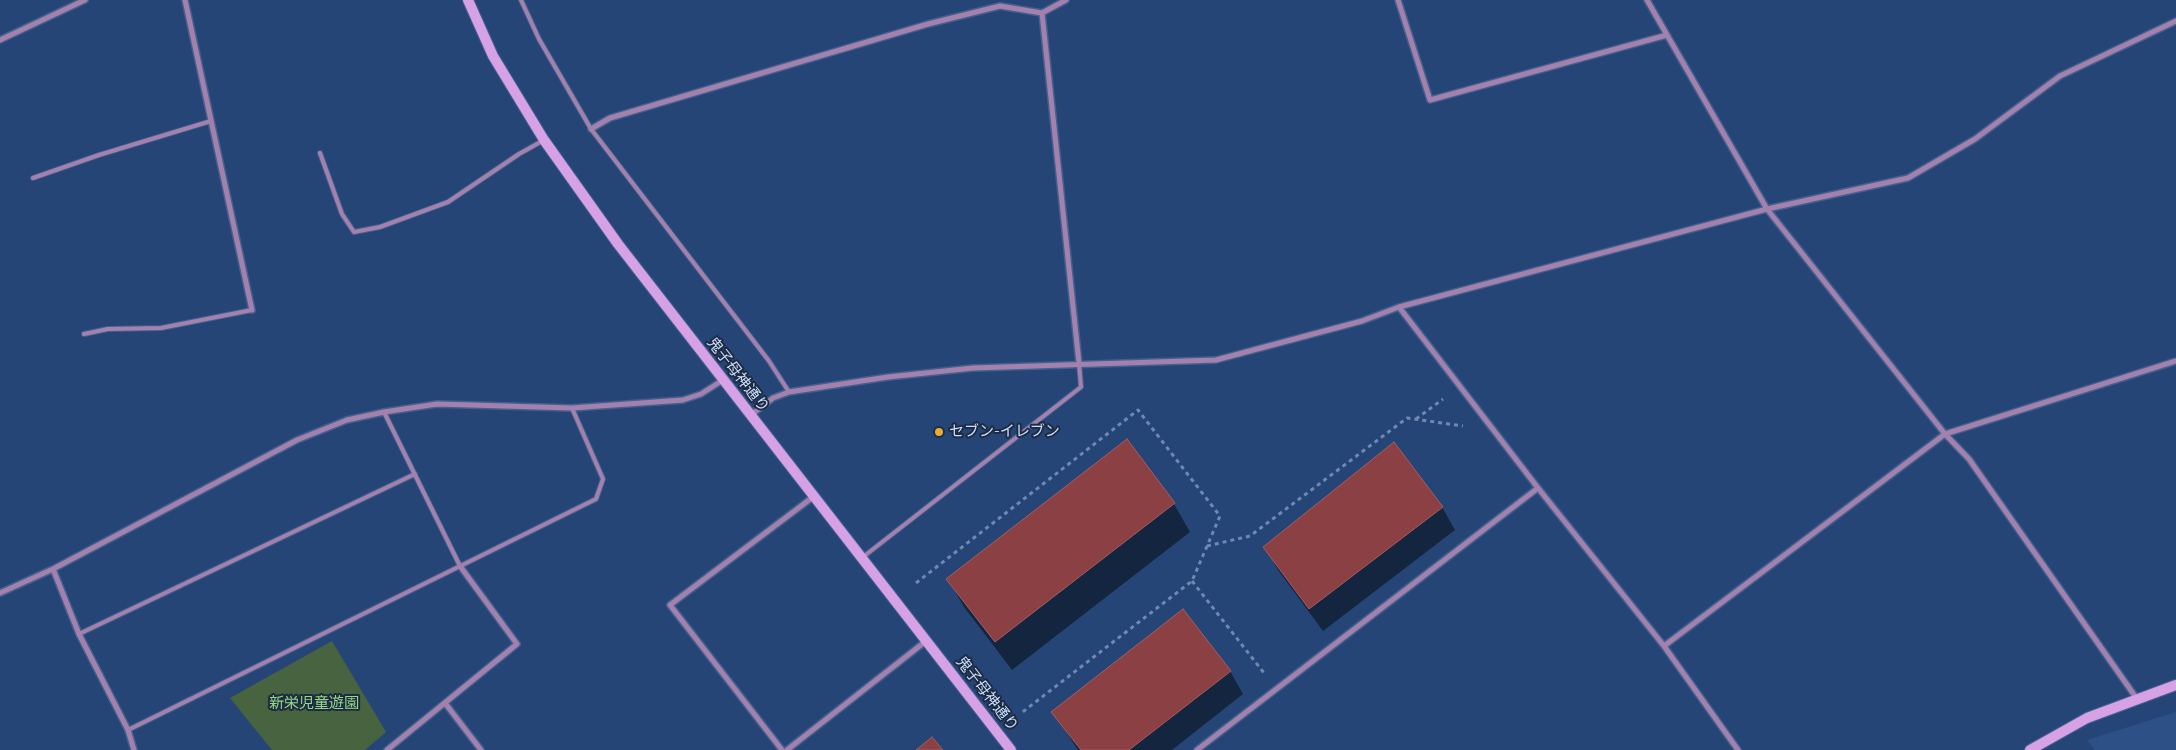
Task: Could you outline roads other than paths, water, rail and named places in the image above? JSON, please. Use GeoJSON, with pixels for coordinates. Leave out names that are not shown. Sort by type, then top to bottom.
{"type":"FeatureCollection","features":[{"type":"Feature","properties":{"kind":"street"},"geometry":{"type":"LineString","coordinates":[[0,40],[85,0]]}},
{"type":"Feature","properties":{"kind":"street"},"geometry":{"type":"LineString","coordinates":[[185,0],[252,310]]}},
{"type":"Feature","properties":{"kind":"street","name":"鬼子母神通り"},"geometry":{"type":"LineString","coordinates":[[468,0],[493,56],[544,140],[618,244],[1011,750]]}},
{"type":"Feature","properties":{"kind":"street"},"geometry":{"type":"LineString","coordinates":[[591,129],[610,118],[946,19],[1000,6],[1042,13],[1066,0]]}},
{"type":"Feature","properties":{"kind":"street"},"geometry":{"type":"LineString","coordinates":[[1398,0],[1430,100],[1667,36]]}},
{"type":"Feature","properties":{"kind":"street"},"geometry":{"type":"LineString","coordinates":[[1647,0],[1767,209],[1945,434],[1970,459],[2137,699]]}},
{"type":"Feature","properties":{"kind":"street"},"geometry":{"type":"LineString","coordinates":[[1042,13],[1079,363]]}},
{"type":"Feature","properties":{"kind":"street"},"geometry":{"type":"LineString","coordinates":[[750,415],[773,398],[789,392],[888,377],[973,368],[1079,363],[1216,360],[1362,321],[1398,307],[1767,209],[1908,178],[1975,139],[2060,76],[2176,20]]}},
{"type":"Feature","properties":{"kind":"street"},"geometry":{"type":"LineString","coordinates":[[1398,307],[1538,488],[1664,646],[1738,750]]}},
{"type":"Feature","properties":{"kind":"street"},"geometry":{"type":"LineString","coordinates":[[1664,646],[1945,434],[2176,361]]}},
{"type":"Feature","properties":{"kind":"street"},"geometry":{"type":"LineString","coordinates":[[0,593],[53,569],[297,440],[347,420],[437,404],[572,408],[683,400],[701,394],[723,380]]}},
{"type":"Feature","properties":{"kind":"street"},"geometry":{"type":"LineString","coordinates":[[1197,750],[1538,488]]}},
{"type":"Feature","properties":{"kind":"street"},"geometry":{"type":"LineString","coordinates":[[782,750],[670,605],[813,497]]}},
{"type":"Feature","properties":{"kind":"street"},"geometry":{"type":"LineString","coordinates":[[387,750],[517,644],[460,566]]}},
{"type":"Feature","properties":{"kind":"street"},"geometry":{"type":"LineString","coordinates":[[53,569],[79,634],[128,730],[134,750]]}},
{"type":"Feature","properties":{"kind":"street"},"geometry":{"type":"LineString","coordinates":[[787,750],[927,641]]}},
{"type":"Feature","properties":{"kind":"street"},"geometry":{"type":"LineString","coordinates":[[2030,750],[2087,718],[2176,685]]}},
{"type":"Feature","properties":{"kind":"street"},"geometry":{"type":"LineString","coordinates":[[445,703],[481,750]]}},
{"type":"Feature","properties":{"kind":"lane"},"geometry":{"type":"LineString","coordinates":[[521,0],[539,39],[591,129],[769,361],[789,392]]}},
{"type":"Feature","properties":{"kind":"lane"},"geometry":{"type":"LineString","coordinates":[[33,178],[99,155],[211,121]]}},
{"type":"Feature","properties":{"kind":"lane"},"geometry":{"type":"LineString","coordinates":[[320,153],[342,214],[354,232],[380,227],[448,202],[544,140]]}},
{"type":"Feature","properties":{"kind":"lane"},"geometry":{"type":"LineString","coordinates":[[84,334],[108,329],[161,328],[252,310]]}},
{"type":"Feature","properties":{"kind":"lane"},"geometry":{"type":"LineString","coordinates":[[861,558],[1081,387],[1079,363]]}},
{"type":"Feature","properties":{"kind":"lane"},"geometry":{"type":"LineString","coordinates":[[128,730],[596,499],[603,479],[572,408]]}},
{"type":"Feature","properties":{"kind":"lane"},"geometry":{"type":"LineString","coordinates":[[384,412],[460,566]]}},
{"type":"Feature","properties":{"kind":"lane"},"geometry":{"type":"LineString","coordinates":[[79,634],[415,474]]}},
{"type":"Feature","properties":{"kind":"place","name":"セブン-イレブン"},"geometry":{"type":"Point","coordinates":[939,432]}},
{"type":"Feature","properties":{"kind":"park label","name":"新栄児童遊園"},"geometry":{"type":"Point","coordinates":[314,704]}}]}
